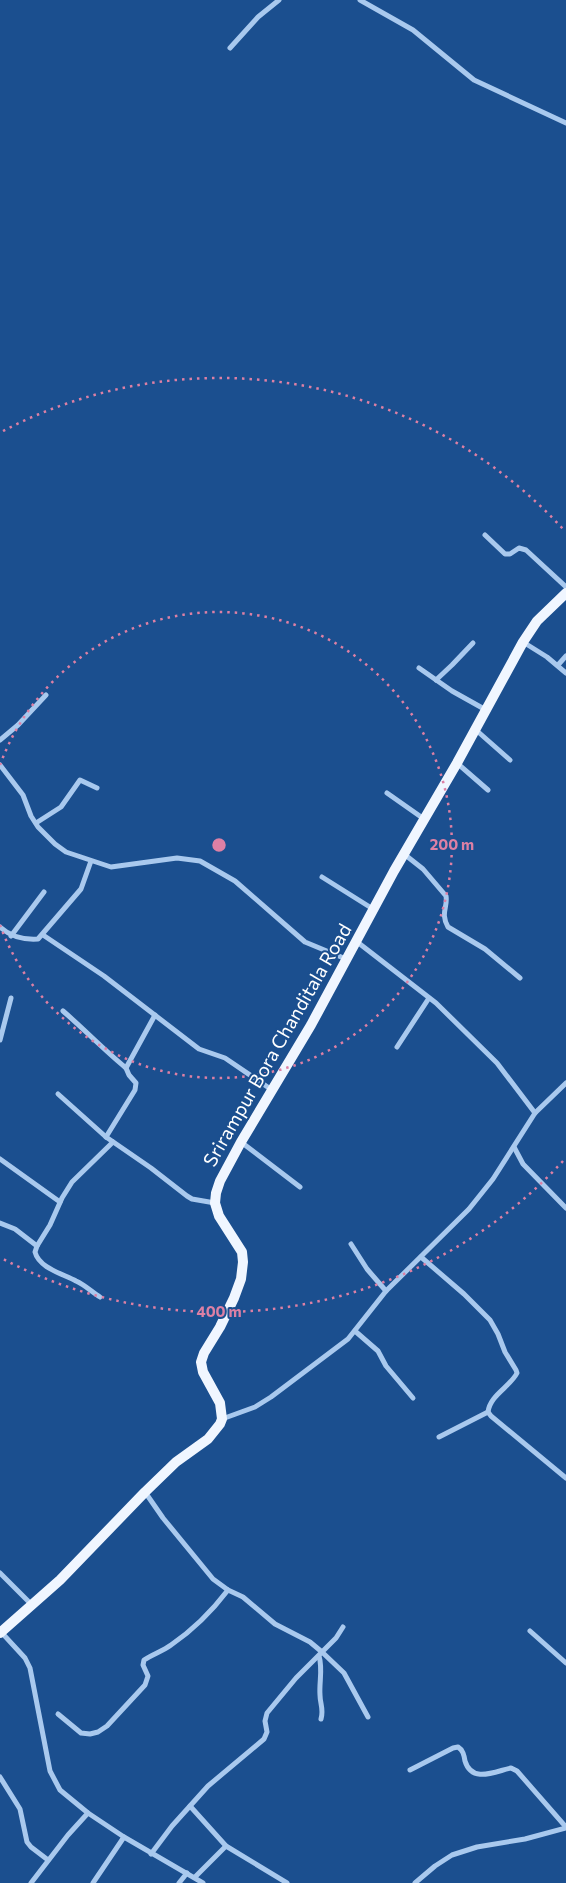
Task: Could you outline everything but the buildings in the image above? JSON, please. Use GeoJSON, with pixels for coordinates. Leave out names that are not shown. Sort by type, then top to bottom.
{"type":"FeatureCollection","features":[{"type":"Feature","properties":{"kind":"main road","name":"Srirampur Bora Chanditala Road"},"geometry":{"type":"LineString","coordinates":[[215,1203],[220,1181],[241,1142],[311,1025],[404,854],[458,763],[523,642],[537,621],[566,593]]}},
{"type":"Feature","properties":{"kind":"main road"},"geometry":{"type":"LineString","coordinates":[[1,1633],[31,1604],[60,1580],[176,1462],[208,1439],[222,1419],[220,1403],[203,1372],[201,1362],[234,1298],[241,1279],[243,1262],[242,1252],[219,1216],[215,1203]]}},
{"type":"Feature","properties":{"kind":"street"},"geometry":{"type":"LineString","coordinates":[[230,48],[258,16],[279,0]]}},
{"type":"Feature","properties":{"kind":"street"},"geometry":{"type":"LineString","coordinates":[[360,0],[413,30],[474,80],[566,123]]}},
{"type":"Feature","properties":{"kind":"street"},"geometry":{"type":"LineString","coordinates":[[485,535],[505,554],[510,554],[519,548],[526,550],[566,587]]}},
{"type":"Feature","properties":{"kind":"street"},"geometry":{"type":"LineString","coordinates":[[523,642],[558,665],[566,673]]}},
{"type":"Feature","properties":{"kind":"street"},"geometry":{"type":"LineString","coordinates":[[436,680],[457,661],[472,643]]}},
{"type":"Feature","properties":{"kind":"street"},"geometry":{"type":"LineString","coordinates":[[558,665],[566,656]]}},
{"type":"Feature","properties":{"kind":"street"},"geometry":{"type":"LineString","coordinates":[[419,668],[487,710]]}},
{"type":"Feature","properties":{"kind":"street"},"geometry":{"type":"LineString","coordinates":[[0,740],[18,725],[46,696]]}},
{"type":"Feature","properties":{"kind":"street"},"geometry":{"type":"LineString","coordinates":[[476,730],[510,760]]}},
{"type":"Feature","properties":{"kind":"street"},"geometry":{"type":"LineString","coordinates":[[458,763],[488,790]]}},
{"type":"Feature","properties":{"kind":"street"},"geometry":{"type":"LineString","coordinates":[[0,765],[23,796],[36,823],[46,836],[66,852],[111,867],[177,858],[200,861],[235,881],[305,942],[346,959]]}},
{"type":"Feature","properties":{"kind":"street"},"geometry":{"type":"LineString","coordinates":[[36,823],[61,807],[80,780],[97,788]]}},
{"type":"Feature","properties":{"kind":"street"},"geometry":{"type":"LineString","coordinates":[[387,793],[424,819]]}},
{"type":"Feature","properties":{"kind":"street"},"geometry":{"type":"LineString","coordinates":[[404,854],[423,870],[446,896],[444,912],[445,923],[448,927],[485,949],[520,978]]}},
{"type":"Feature","properties":{"kind":"street"},"geometry":{"type":"LineString","coordinates":[[0,928],[11,936],[29,940],[38,939],[81,890],[91,861]]}},
{"type":"Feature","properties":{"kind":"street"},"geometry":{"type":"LineString","coordinates":[[322,876],[373,910]]}},
{"type":"Feature","properties":{"kind":"street"},"geometry":{"type":"LineString","coordinates":[[11,936],[44,892]]}},
{"type":"Feature","properties":{"kind":"street"},"geometry":{"type":"LineString","coordinates":[[43,935],[104,976],[199,1049],[225,1058],[272,1090]]}},
{"type":"Feature","properties":{"kind":"street"},"geometry":{"type":"LineString","coordinates":[[356,941],[429,998],[497,1063],[535,1113]]}},
{"type":"Feature","properties":{"kind":"street"},"geometry":{"type":"LineString","coordinates":[[0,1040],[11,998]]}},
{"type":"Feature","properties":{"kind":"street"},"geometry":{"type":"LineString","coordinates":[[397,1047],[429,998]]}},
{"type":"Feature","properties":{"kind":"street"},"geometry":{"type":"LineString","coordinates":[[63,1011],[126,1068],[136,1083],[136,1087],[106,1137]]}},
{"type":"Feature","properties":{"kind":"street"},"geometry":{"type":"LineString","coordinates":[[126,1068],[155,1015]]}},
{"type":"Feature","properties":{"kind":"street"},"geometry":{"type":"LineString","coordinates":[[222,1419],[255,1407],[271,1397],[308,1368],[333,1352],[355,1331],[386,1291],[469,1209],[493,1179],[535,1113],[566,1083]]}},
{"type":"Feature","properties":{"kind":"street"},"geometry":{"type":"LineString","coordinates":[[58,1094],[106,1137],[187,1196],[192,1199],[215,1203]]}},
{"type":"Feature","properties":{"kind":"street"},"geometry":{"type":"LineString","coordinates":[[100,1297],[42,1262],[36,1255],[36,1246],[50,1225],[60,1202],[72,1182],[113,1142]]}},
{"type":"Feature","properties":{"kind":"street"},"geometry":{"type":"LineString","coordinates":[[241,1142],[300,1186]]}},
{"type":"Feature","properties":{"kind":"street"},"geometry":{"type":"LineString","coordinates":[[514,1148],[523,1164],[566,1208]]}},
{"type":"Feature","properties":{"kind":"street"},"geometry":{"type":"LineString","coordinates":[[0,1159],[60,1202]]}},
{"type":"Feature","properties":{"kind":"street"},"geometry":{"type":"LineString","coordinates":[[0,1224],[15,1229],[36,1246]]}},
{"type":"Feature","properties":{"kind":"street"},"geometry":{"type":"LineString","coordinates":[[351,1244],[367,1268],[386,1291]]}},
{"type":"Feature","properties":{"kind":"street"},"geometry":{"type":"LineString","coordinates":[[421,1257],[464,1294],[490,1320],[517,1372],[489,1406],[488,1412]]}},
{"type":"Feature","properties":{"kind":"street"},"geometry":{"type":"LineString","coordinates":[[355,1331],[378,1351],[386,1366],[413,1398]]}},
{"type":"Feature","properties":{"kind":"street"},"geometry":{"type":"LineString","coordinates":[[439,1438],[488,1412]]}},
{"type":"Feature","properties":{"kind":"street"},"geometry":{"type":"LineString","coordinates":[[488,1412],[566,1478]]}},
{"type":"Feature","properties":{"kind":"street"},"geometry":{"type":"LineString","coordinates":[[145,1492],[162,1518],[209,1574],[228,1590],[243,1597],[275,1624],[310,1642],[320,1654],[344,1673],[368,1717]]}},
{"type":"Feature","properties":{"kind":"street"},"geometry":{"type":"LineString","coordinates":[[0,1573],[31,1604]]}},
{"type":"Feature","properties":{"kind":"street"},"geometry":{"type":"LineString","coordinates":[[58,1714],[81,1733],[90,1734],[104,1729],[145,1685],[148,1676],[143,1665],[144,1660],[167,1648],[182,1637],[214,1607],[228,1590]]}},
{"type":"Feature","properties":{"kind":"street"},"geometry":{"type":"LineString","coordinates":[[151,1854],[208,1786],[264,1739],[267,1732],[267,1713],[296,1678],[330,1644],[343,1627]]}},
{"type":"Feature","properties":{"kind":"street"},"geometry":{"type":"LineString","coordinates":[[530,1632],[566,1663]]}},
{"type":"Feature","properties":{"kind":"street"},"geometry":{"type":"LineString","coordinates":[[1,1633],[25,1658],[30,1668],[50,1772],[60,1790],[88,1813],[124,1837],[203,1883]]}},
{"type":"Feature","properties":{"kind":"street"},"geometry":{"type":"LineString","coordinates":[[320,1654],[320,1697],[323,1708],[321,1719]]}},
{"type":"Feature","properties":{"kind":"street"},"geometry":{"type":"LineString","coordinates":[[410,1770],[458,1747],[463,1751],[467,1768],[472,1772],[493,1773],[511,1768],[516,1771],[566,1828],[525,1839],[477,1847],[452,1855],[415,1883]]}},
{"type":"Feature","properties":{"kind":"street"},"geometry":{"type":"LineString","coordinates":[[0,1777],[20,1809],[27,1842],[48,1860]]}},
{"type":"Feature","properties":{"kind":"street"},"geometry":{"type":"LineString","coordinates":[[190,1806],[226,1846],[287,1883]]}},
{"type":"Feature","properties":{"kind":"street"},"geometry":{"type":"LineString","coordinates":[[31,1883],[88,1813]]}},
{"type":"Feature","properties":{"kind":"street"},"geometry":{"type":"LineString","coordinates":[[94,1883],[124,1837]]}},
{"type":"Feature","properties":{"kind":"street"},"geometry":{"type":"LineString","coordinates":[[195,1877],[226,1846]]}},
{"type":"Feature","properties":{"kind":"street"},"geometry":{"type":"LineString","coordinates":[[179,1883],[187,1873]]}}]}
